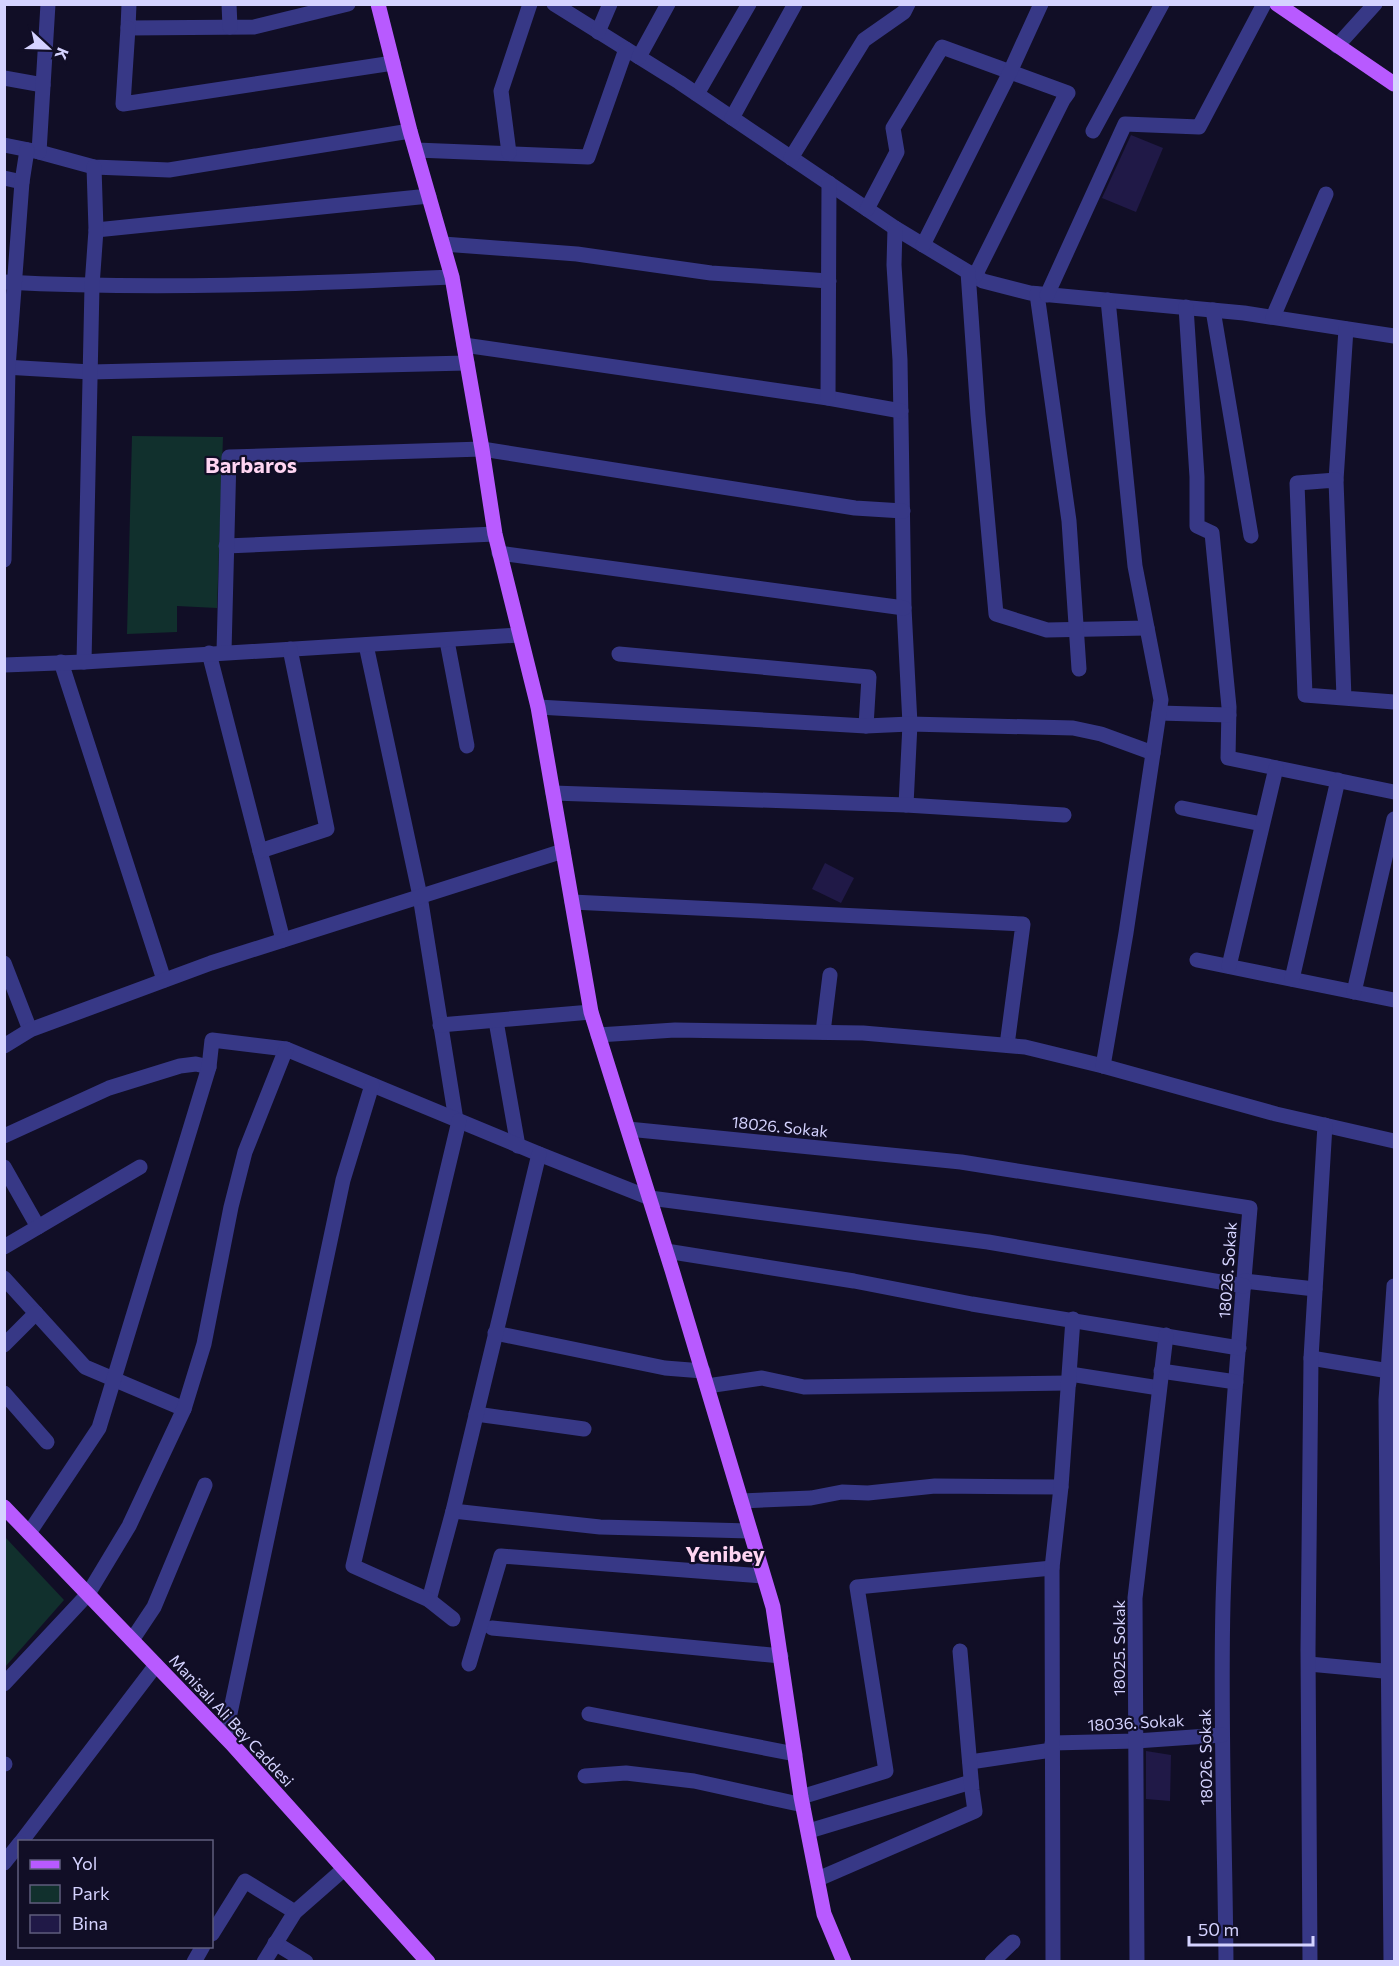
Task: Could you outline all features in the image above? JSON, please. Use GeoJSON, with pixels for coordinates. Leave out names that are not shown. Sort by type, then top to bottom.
{"type":"FeatureCollection","features":[{"type":"Feature","properties":{"kind":"main road"},"geometry":{"type":"LineString","coordinates":[[378,4],[410,131],[452,277],[495,534],[538,707],[591,1012],[650,1198],[764,1576],[781,1656],[802,1801],[824,1914],[844,1962]]}},
{"type":"Feature","properties":{"kind":"main road"},"geometry":{"type":"LineString","coordinates":[[1277,4],[1395,84]]}},
{"type":"Feature","properties":{"kind":"main road","name":"Manisalı Ali Bey Caddesi"},"geometry":{"type":"LineString","coordinates":[[4,1507],[225,1737],[428,1962]]}},
{"type":"Feature","properties":{"kind":"street"},"geometry":{"type":"LineString","coordinates":[[4,560],[9,283],[22,182],[33,151],[43,85],[48,4]]}},
{"type":"Feature","properties":{"kind":"street"},"geometry":{"type":"LineString","coordinates":[[129,4],[123,104],[393,63]]}},
{"type":"Feature","properties":{"kind":"street"},"geometry":{"type":"LineString","coordinates":[[229,4],[230,27]]}},
{"type":"Feature","properties":{"kind":"street"},"geometry":{"type":"LineString","coordinates":[[128,28],[254,27],[287,12],[348,4]]}},
{"type":"Feature","properties":{"kind":"street"},"geometry":{"type":"LineString","coordinates":[[509,153],[501,91],[530,4]]}},
{"type":"Feature","properties":{"kind":"street"},"geometry":{"type":"LineString","coordinates":[[554,4],[697,94],[896,228],[983,281],[1042,294],[1273,317],[1395,336]]}},
{"type":"Feature","properties":{"kind":"street"},"geometry":{"type":"LineString","coordinates":[[598,32],[610,4]]}},
{"type":"Feature","properties":{"kind":"street"},"geometry":{"type":"LineString","coordinates":[[416,150],[588,157],[633,53],[668,4]]}},
{"type":"Feature","properties":{"kind":"street"},"geometry":{"type":"LineString","coordinates":[[697,94],[748,4]]}},
{"type":"Feature","properties":{"kind":"street"},"geometry":{"type":"LineString","coordinates":[[732,118],[795,4]]}},
{"type":"Feature","properties":{"kind":"street"},"geometry":{"type":"LineString","coordinates":[[791,158],[864,40],[904,12],[908,4]]}},
{"type":"Feature","properties":{"kind":"street"},"geometry":{"type":"LineString","coordinates":[[923,245],[1010,72],[1041,4]]}},
{"type":"Feature","properties":{"kind":"street"},"geometry":{"type":"LineString","coordinates":[[1093,131],[1162,4]]}},
{"type":"Feature","properties":{"kind":"street"},"geometry":{"type":"LineString","coordinates":[[1079,669],[1069,521],[1042,294],[1125,124],[1199,127],[1264,4]]}},
{"type":"Feature","properties":{"kind":"street"},"geometry":{"type":"LineString","coordinates":[[1337,46],[1375,4]]}},
{"type":"Feature","properties":{"kind":"street"},"geometry":{"type":"LineString","coordinates":[[867,209],[897,152],[893,128],[942,47],[1068,93],[971,274],[978,415],[996,614],[1047,630],[1147,628]]}},
{"type":"Feature","properties":{"kind":"street"},"geometry":{"type":"LineString","coordinates":[[4,78],[43,85]]}},
{"type":"Feature","properties":{"kind":"street"},"geometry":{"type":"LineString","coordinates":[[4,145],[94,167],[169,170],[410,131]]}},
{"type":"Feature","properties":{"kind":"street"},"geometry":{"type":"LineString","coordinates":[[84,662],[92,286],[96,230],[94,167]]}},
{"type":"Feature","properties":{"kind":"street"},"geometry":{"type":"LineString","coordinates":[[4,178],[22,182]]}},
{"type":"Feature","properties":{"kind":"street"},"geometry":{"type":"LineString","coordinates":[[828,398],[829,183]]}},
{"type":"Feature","properties":{"kind":"street"},"geometry":{"type":"LineString","coordinates":[[1273,317],[1326,194]]}},
{"type":"Feature","properties":{"kind":"street"},"geometry":{"type":"LineString","coordinates":[[96,230],[429,196]]}},
{"type":"Feature","properties":{"kind":"street"},"geometry":{"type":"LineString","coordinates":[[896,228],[894,265],[900,360],[904,608],[910,724],[906,805]]}},
{"type":"Feature","properties":{"kind":"street"},"geometry":{"type":"LineString","coordinates":[[443,244],[577,254],[711,273],[828,281]]}},
{"type":"Feature","properties":{"kind":"street"},"geometry":{"type":"LineString","coordinates":[[9,283],[92,286],[278,285],[452,277]]}},
{"type":"Feature","properties":{"kind":"street"},"geometry":{"type":"LineString","coordinates":[[1103,1066],[1126,933],[1161,700],[1135,566],[1108,300]]}},
{"type":"Feature","properties":{"kind":"street"},"geometry":{"type":"LineString","coordinates":[[1186,308],[1197,477],[1197,526],[1212,533],[1229,715],[1228,758],[1395,792]]}},
{"type":"Feature","properties":{"kind":"street"},"geometry":{"type":"LineString","coordinates":[[1213,310],[1251,536]]}},
{"type":"Feature","properties":{"kind":"street"},"geometry":{"type":"LineString","coordinates":[[1344,698],[1336,480],[1346,329]]}},
{"type":"Feature","properties":{"kind":"street"},"geometry":{"type":"LineString","coordinates":[[464,345],[828,398],[901,411]]}},
{"type":"Feature","properties":{"kind":"street"},"geometry":{"type":"LineString","coordinates":[[6,368],[91,372],[467,363]]}},
{"type":"Feature","properties":{"kind":"street"},"geometry":{"type":"LineString","coordinates":[[283,940],[260,851],[216,653],[226,546],[229,457],[482,449],[855,508],[903,511]]}},
{"type":"Feature","properties":{"kind":"street"},"geometry":{"type":"LineString","coordinates":[[1336,480],[1297,483],[1305,695],[1395,702]]}},
{"type":"Feature","properties":{"kind":"street"},"geometry":{"type":"LineString","coordinates":[[226,546],[495,534]]}},
{"type":"Feature","properties":{"kind":"street"},"geometry":{"type":"LineString","coordinates":[[499,553],[904,608]]}},
{"type":"Feature","properties":{"kind":"street"},"geometry":{"type":"LineString","coordinates":[[4,665],[447,641],[519,635]]}},
{"type":"Feature","properties":{"kind":"street"},"geometry":{"type":"LineString","coordinates":[[447,641],[467,746]]}},
{"type":"Feature","properties":{"kind":"street"},"geometry":{"type":"LineString","coordinates":[[366,645],[420,896],[458,1121],[353,1566],[429,1600],[453,1619]]}},
{"type":"Feature","properties":{"kind":"street"},"geometry":{"type":"LineString","coordinates":[[260,851],[327,829],[290,649]]}},
{"type":"Feature","properties":{"kind":"street"},"geometry":{"type":"LineString","coordinates":[[619,654],[868,677],[866,726]]}},
{"type":"Feature","properties":{"kind":"street"},"geometry":{"type":"LineString","coordinates":[[61,662],[164,980]]}},
{"type":"Feature","properties":{"kind":"street"},"geometry":{"type":"LineString","coordinates":[[538,707],[866,726],[910,724],[1073,728],[1101,734],[1153,753]]}},
{"type":"Feature","properties":{"kind":"street"},"geometry":{"type":"LineString","coordinates":[[1159,713],[1229,715]]}},
{"type":"Feature","properties":{"kind":"street"},"geometry":{"type":"LineString","coordinates":[[1229,966],[1276,768]]}},
{"type":"Feature","properties":{"kind":"street"},"geometry":{"type":"LineString","coordinates":[[1292,979],[1338,780]]}},
{"type":"Feature","properties":{"kind":"street"},"geometry":{"type":"LineString","coordinates":[[553,793],[906,805],[1064,815]]}},
{"type":"Feature","properties":{"kind":"street"},"geometry":{"type":"LineString","coordinates":[[1182,808],[1262,824]]}},
{"type":"Feature","properties":{"kind":"street"},"geometry":{"type":"LineString","coordinates":[[1354,992],[1395,819]]}},
{"type":"Feature","properties":{"kind":"street"},"geometry":{"type":"LineString","coordinates":[[4,1046],[30,1030],[211,963],[563,850]]}},
{"type":"Feature","properties":{"kind":"street"},"geometry":{"type":"LineString","coordinates":[[572,902],[1023,924],[1007,1046]]}},
{"type":"Feature","properties":{"kind":"street"},"geometry":{"type":"LineString","coordinates":[[1197,960],[1395,1000]]}},
{"type":"Feature","properties":{"kind":"street"},"geometry":{"type":"LineString","coordinates":[[4,963],[30,1030]]}},
{"type":"Feature","properties":{"kind":"street"},"geometry":{"type":"LineString","coordinates":[[823,1032],[830,975]]}},
{"type":"Feature","properties":{"kind":"street"},"geometry":{"type":"LineString","coordinates":[[440,1025],[591,1012]]}},
{"type":"Feature","properties":{"kind":"street"},"geometry":{"type":"LineString","coordinates":[[496,1021],[518,1146]]}},
{"type":"Feature","properties":{"kind":"street"},"geometry":{"type":"LineString","coordinates":[[598,1035],[675,1030],[862,1032],[1025,1047],[1276,1114],[1395,1141]]}},
{"type":"Feature","properties":{"kind":"street"},"geometry":{"type":"LineString","coordinates":[[29,1533],[99,1428],[209,1067],[212,1040],[286,1049],[518,1146],[650,1198],[988,1242],[1244,1284],[1315,1289]]}},
{"type":"Feature","properties":{"kind":"street"},"geometry":{"type":"LineString","coordinates":[[4,1684],[88,1594],[129,1526],[184,1409],[204,1344],[231,1207],[245,1152],[286,1049]]}},
{"type":"Feature","properties":{"kind":"street"},"geometry":{"type":"LineString","coordinates":[[4,1136],[109,1088],[180,1066],[196,1064],[209,1067]]}},
{"type":"Feature","properties":{"kind":"street"},"geometry":{"type":"LineString","coordinates":[[225,1737],[343,1180],[372,1085]]}},
{"type":"Feature","properties":{"kind":"street"},"geometry":{"type":"LineString","coordinates":[[1310,1962],[1311,1358],[1325,1125]]}},
{"type":"Feature","properties":{"kind":"street","name":"18026. Sokak"},"geometry":{"type":"LineString","coordinates":[[628,1129],[961,1162],[1250,1208],[1236,1382],[1223,1602],[1222,1735],[1226,1962]]}},
{"type":"Feature","properties":{"kind":"street"},"geometry":{"type":"LineString","coordinates":[[429,1600],[453,1511],[539,1154]]}},
{"type":"Feature","properties":{"kind":"street"},"geometry":{"type":"LineString","coordinates":[[4,1167],[38,1227]]}},
{"type":"Feature","properties":{"kind":"street"},"geometry":{"type":"LineString","coordinates":[[4,1247],[140,1167]]}},
{"type":"Feature","properties":{"kind":"street"},"geometry":{"type":"LineString","coordinates":[[666,1251],[1239,1348]]}},
{"type":"Feature","properties":{"kind":"street"},"geometry":{"type":"LineString","coordinates":[[4,1278],[85,1367],[184,1409]]}},
{"type":"Feature","properties":{"kind":"street"},"geometry":{"type":"LineString","coordinates":[[1391,1962],[1392,1672],[1386,1400],[1395,1286]]}},
{"type":"Feature","properties":{"kind":"street"},"geometry":{"type":"LineString","coordinates":[[4,1345],[36,1313]]}},
{"type":"Feature","properties":{"kind":"street"},"geometry":{"type":"LineString","coordinates":[[1053,1962],[1052,1568],[1061,1487],[1073,1320]]}},
{"type":"Feature","properties":{"kind":"street"},"geometry":{"type":"LineString","coordinates":[[495,1333],[705,1378],[762,1378],[804,1387],[1069,1378],[1159,1388]]}},
{"type":"Feature","properties":{"kind":"street","name":"18025. Sokak"},"geometry":{"type":"LineString","coordinates":[[1137,1962],[1135,1598],[1166,1335]]}},
{"type":"Feature","properties":{"kind":"street"},"geometry":{"type":"LineString","coordinates":[[1311,1358],[1389,1371]]}},
{"type":"Feature","properties":{"kind":"street"},"geometry":{"type":"LineString","coordinates":[[1161,1371],[1236,1382]]}},
{"type":"Feature","properties":{"kind":"street"},"geometry":{"type":"LineString","coordinates":[[4,1393],[47,1442]]}},
{"type":"Feature","properties":{"kind":"street"},"geometry":{"type":"LineString","coordinates":[[476,1414],[584,1429]]}},
{"type":"Feature","properties":{"kind":"street"},"geometry":{"type":"LineString","coordinates":[[132,1640],[154,1606],[205,1485]]}},
{"type":"Feature","properties":{"kind":"street"},"geometry":{"type":"LineString","coordinates":[[741,1501],[811,1498],[842,1492],[868,1493],[935,1486],[1061,1487]]}},
{"type":"Feature","properties":{"kind":"street"},"geometry":{"type":"LineString","coordinates":[[453,1511],[600,1527],[750,1531]]}},
{"type":"Feature","properties":{"kind":"street"},"geometry":{"type":"LineString","coordinates":[[469,1664],[501,1556],[764,1576]]}},
{"type":"Feature","properties":{"kind":"street"},"geometry":{"type":"LineString","coordinates":[[585,1776],[626,1773],[694,1781],[802,1801],[886,1771],[857,1587],[1052,1568]]}},
{"type":"Feature","properties":{"kind":"street"},"geometry":{"type":"LineString","coordinates":[[492,1628],[781,1656]]}},
{"type":"Feature","properties":{"kind":"street"},"geometry":{"type":"LineString","coordinates":[[818,1879],[975,1811],[960,1651]]}},
{"type":"Feature","properties":{"kind":"street"},"geometry":{"type":"LineString","coordinates":[[1309,1664],[1392,1672]]}},
{"type":"Feature","properties":{"kind":"street"},"geometry":{"type":"LineString","coordinates":[[22,1840],[156,1665]]}},
{"type":"Feature","properties":{"kind":"street"},"geometry":{"type":"LineString","coordinates":[[589,1714],[795,1754]]}},
{"type":"Feature","properties":{"kind":"street","name":"18036. Sokak"},"geometry":{"type":"LineString","coordinates":[[970,1762],[1052,1747],[1222,1735]]}},
{"type":"Feature","properties":{"kind":"street"},"geometry":{"type":"LineString","coordinates":[[809,1831],[971,1782]]}},
{"type":"Feature","properties":{"kind":"street"},"geometry":{"type":"LineString","coordinates":[[4,1863],[18,1846]]}},
{"type":"Feature","properties":{"kind":"street"},"geometry":{"type":"LineString","coordinates":[[264,1962],[295,1912],[344,1869]]}},
{"type":"Feature","properties":{"kind":"street"},"geometry":{"type":"LineString","coordinates":[[213,1932],[245,1881],[295,1912]]}},
{"type":"Feature","properties":{"kind":"street"},"geometry":{"type":"LineString","coordinates":[[992,1962],[1013,1942]]}},
{"type":"Feature","properties":{"kind":"street"},"geometry":{"type":"LineString","coordinates":[[275,1943],[306,1962]]}},
{"type":"Feature","properties":{"kind":"street"},"geometry":{"type":"LineString","coordinates":[[194,1962],[202,1948]]}},
{"type":"Feature","properties":{"kind":"green space"},"geometry":{"type":"Polygon","coordinates":[[[132,436],[223,437],[217,608],[177,606],[177,632],[127,634],[132,436]]]}},
{"type":"Feature","properties":{"kind":"green space"},"geometry":{"type":"Polygon","coordinates":[[[5,1537],[64,1600],[5,1667],[5,1537]]]}},
{"type":"Feature","properties":{"kind":"building"},"geometry":{"type":"Polygon","coordinates":[[[1131,135],[1163,148],[1136,212],[1102,198],[1131,135]]]}},
{"type":"Feature","properties":{"kind":"building"},"geometry":{"type":"Polygon","coordinates":[[[825,863],[854,878],[841,903],[812,889],[825,863]]]}},
{"type":"Feature","properties":{"kind":"building"},"geometry":{"type":"Polygon","coordinates":[[[1146,1751],[1171,1755],[1170,1801],[1146,1799],[1146,1751]]]}},
{"type":"Feature","properties":{"kind":"district","name":"Barbaros"},"geometry":{"type":"Point","coordinates":[251,464]}},
{"type":"Feature","properties":{"kind":"district","name":"Yenibey"},"geometry":{"type":"Point","coordinates":[725,1553]}}]}
